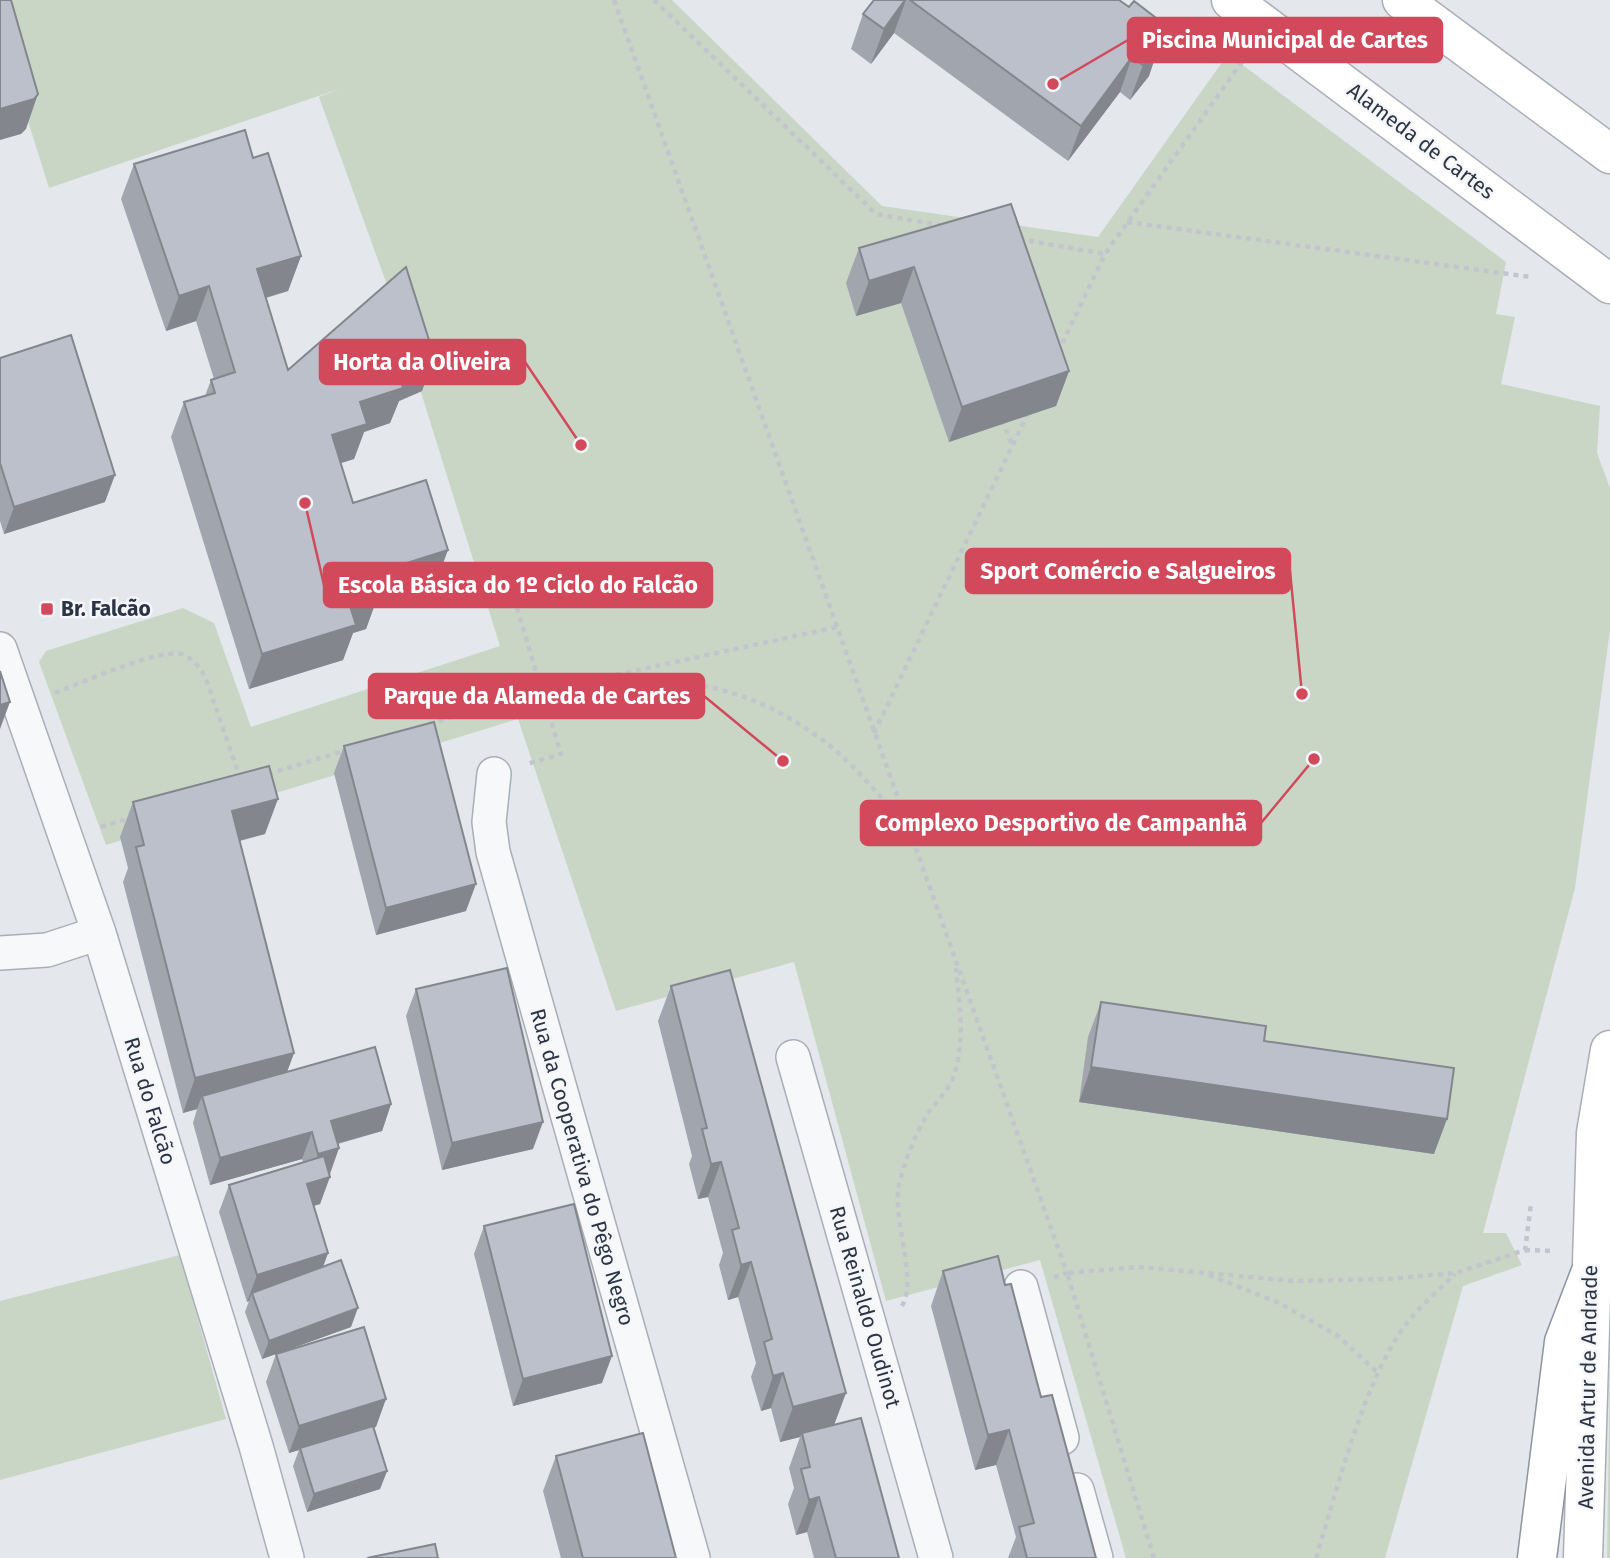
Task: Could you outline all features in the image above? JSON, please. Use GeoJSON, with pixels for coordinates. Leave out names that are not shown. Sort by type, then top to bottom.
{"type":"FeatureCollection","features":[{"type":"Feature","properties":{"kind":"main road","name":"Alameda de Cartes"},"geometry":{"type":"LineString","coordinates":[[1231,0],[1610,284]]}},
{"type":"Feature","properties":{"kind":"main road"},"geometry":{"type":"LineString","coordinates":[[1402,0],[1610,154]]}},
{"type":"Feature","properties":{"kind":"main road","name":"Avenida Artur de Andrade"},"geometry":{"type":"LineString","coordinates":[[1583,1558],[1596,1133],[1610,1050]]}},
{"type":"Feature","properties":{"kind":"main road"},"geometry":{"type":"LineString","coordinates":[[1537,1558],[1564,1342],[1590,1274]]}},
{"type":"Feature","properties":{"kind":"street","name":"Rua do Falcão"},"geometry":{"type":"LineString","coordinates":[[0,649],[99,933],[256,1446],[287,1558]]}},
{"type":"Feature","properties":{"kind":"street","name":"Rua da Cooperativa do Pêgo Negro"},"geometry":{"type":"LineString","coordinates":[[494,774],[489,822],[493,852],[693,1558]]}},
{"type":"Feature","properties":{"kind":"street"},"geometry":{"type":"LineString","coordinates":[[0,953],[47,950],[99,933]]}},
{"type":"Feature","properties":{"kind":"street","name":"Rua Reinaldo Oudinot"},"geometry":{"type":"LineString","coordinates":[[793,1057],[936,1558]]}},
{"type":"Feature","properties":{"kind":"street"},"geometry":{"type":"LineString","coordinates":[[1021,1287],[1096,1558]]}},
{"type":"Feature","properties":{"kind":"path"},"geometry":{"type":"LineString","coordinates":[[614,0],[1067,1273],[1154,1558]]}},
{"type":"Feature","properties":{"kind":"path"},"geometry":{"type":"LineString","coordinates":[[654,0],[876,214],[954,227]]}},
{"type":"Feature","properties":{"kind":"path"},"geometry":{"type":"LineString","coordinates":[[1053,362],[1105,254],[1267,27]]}},
{"type":"Feature","properties":{"kind":"path"},"geometry":{"type":"LineString","coordinates":[[1128,222],[1539,278]]}},
{"type":"Feature","properties":{"kind":"path"},"geometry":{"type":"LineString","coordinates":[[929,223],[933,235]]}},
{"type":"Feature","properties":{"kind":"path"},"geometry":{"type":"LineString","coordinates":[[1016,238],[1105,254]]}},
{"type":"Feature","properties":{"kind":"path"},"geometry":{"type":"LineString","coordinates":[[998,409],[1012,446]]}},
{"type":"Feature","properties":{"kind":"path"},"geometry":{"type":"LineString","coordinates":[[874,733],[1029,410]]}},
{"type":"Feature","properties":{"kind":"path"},"geometry":{"type":"LineString","coordinates":[[494,774],[561,754],[517,608]]}},
{"type":"Feature","properties":{"kind":"path"},"geometry":{"type":"LineString","coordinates":[[542,691],[837,627]]}},
{"type":"Feature","properties":{"kind":"path"},"geometry":{"type":"LineString","coordinates":[[21,705],[150,658],[183,654],[197,664],[205,676],[242,783]]}},
{"type":"Feature","properties":{"kind":"path"},"geometry":{"type":"LineString","coordinates":[[877,1352],[908,1295],[900,1229],[899,1186],[922,1126],[952,1080],[962,1040],[955,960]]}},
{"type":"Feature","properties":{"kind":"path"},"geometry":{"type":"LineString","coordinates":[[1021,1287],[1067,1273],[1139,1267],[1294,1281],[1388,1279],[1456,1273],[1525,1250],[1531,1204]]}},
{"type":"Feature","properties":{"kind":"path"},"geometry":{"type":"LineString","coordinates":[[1203,1272],[1279,1303],[1326,1330],[1379,1374]]}},
{"type":"Feature","properties":{"kind":"path"},"geometry":{"type":"LineString","coordinates":[[1317,1558],[1344,1466],[1379,1374],[1406,1324],[1456,1273]]}},
{"type":"Feature","properties":{"kind":"green space"},"geometry":{"type":"Polygon","coordinates":[[[0,0],[672,0],[882,206],[1098,237],[1228,54],[1506,262],[1496,314],[1515,317],[1501,384],[1600,406],[1597,453],[1610,488],[1610,630],[1575,888],[1483,1233],[1506,1233],[1522,1265],[1463,1286],[1385,1558],[1126,1558],[1040,1260],[886,1301],[794,962],[616,1011],[518,719],[106,845],[39,662],[46,651],[183,608],[214,623],[251,727],[500,646],[391,296],[319,97],[339,89],[49,188],[0,32],[0,0]]]}},
{"type":"Feature","properties":{"kind":"green space"},"geometry":{"type":"Polygon","coordinates":[[[180,1255],[226,1419],[0,1480],[0,1301],[180,1255]]]}},
{"type":"Feature","properties":{"kind":"green space"},"geometry":{"type":"Polygon","coordinates":[[[1610,1367],[1610,1558],[1607,1558],[1610,1367]]]}},
{"type":"Feature","properties":{"kind":"building"},"geometry":{"type":"Polygon","coordinates":[[[0,0],[11,0],[38,94],[34,99],[0,109],[0,0]]]}},
{"type":"Feature","properties":{"kind":"building"},"geometry":{"type":"Polygon","coordinates":[[[874,0],[905,0],[884,29],[863,14],[874,0]]]}},
{"type":"Feature","properties":{"kind":"building"},"geometry":{"type":"Polygon","coordinates":[[[910,0],[1119,0],[1129,7],[1134,1],[1160,21],[1151,33],[1161,41],[1143,65],[1132,57],[1081,126],[910,0]]]}},
{"type":"Feature","properties":{"kind":"building"},"geometry":{"type":"Polygon","coordinates":[[[245,130],[253,158],[268,153],[301,256],[257,269],[288,370],[406,267],[434,356],[398,371],[403,388],[360,402],[367,424],[332,435],[353,503],[426,480],[448,550],[372,574],[379,594],[349,603],[356,625],[262,654],[184,402],[215,393],[211,380],[235,372],[209,286],[179,296],[134,164],[245,130]]]}},
{"type":"Feature","properties":{"kind":"building"},"geometry":{"type":"Polygon","coordinates":[[[1011,204],[1069,371],[962,407],[914,267],[869,281],[859,248],[1011,204]]]}},
{"type":"Feature","properties":{"kind":"building"},"geometry":{"type":"Polygon","coordinates":[[[71,335],[115,475],[14,507],[0,463],[0,358],[71,335]]]}},
{"type":"Feature","properties":{"kind":"building"},"geometry":{"type":"Polygon","coordinates":[[[0,671],[10,702],[0,705],[0,671]]]}},
{"type":"Feature","properties":{"kind":"building"},"geometry":{"type":"Polygon","coordinates":[[[434,722],[476,884],[386,908],[344,746],[434,722]]]}},
{"type":"Feature","properties":{"kind":"building"},"geometry":{"type":"Polygon","coordinates":[[[269,766],[278,799],[232,811],[294,1053],[195,1078],[136,847],[144,845],[133,802],[269,766]]]}},
{"type":"Feature","properties":{"kind":"building"},"geometry":{"type":"Polygon","coordinates":[[[507,968],[543,1122],[452,1143],[416,989],[507,968]]]}},
{"type":"Feature","properties":{"kind":"building"},"geometry":{"type":"Polygon","coordinates":[[[730,970],[846,1393],[793,1407],[783,1373],[773,1376],[764,1342],[772,1339],[751,1262],[741,1265],[732,1230],[739,1228],[721,1162],[711,1164],[702,1129],[707,1128],[671,986],[730,970]]]}},
{"type":"Feature","properties":{"kind":"building"},"geometry":{"type":"Polygon","coordinates":[[[1101,1002],[1266,1026],[1264,1041],[1454,1068],[1447,1119],[1091,1067],[1101,1002]]]}},
{"type":"Feature","properties":{"kind":"building"},"geometry":{"type":"Polygon","coordinates":[[[375,1047],[391,1104],[331,1121],[339,1148],[318,1154],[312,1132],[220,1158],[202,1096],[375,1047]]]}},
{"type":"Feature","properties":{"kind":"building"},"geometry":{"type":"Polygon","coordinates":[[[324,1156],[330,1177],[307,1184],[328,1253],[257,1275],[229,1185],[324,1156]]]}},
{"type":"Feature","properties":{"kind":"building"},"geometry":{"type":"Polygon","coordinates":[[[574,1204],[612,1356],[523,1379],[484,1226],[574,1204]]]}},
{"type":"Feature","properties":{"kind":"building"},"geometry":{"type":"Polygon","coordinates":[[[998,1256],[1005,1285],[1011,1284],[1041,1397],[1052,1395],[1096,1558],[1027,1558],[1019,1527],[1034,1523],[1009,1430],[988,1435],[943,1271],[998,1256]]]}},
{"type":"Feature","properties":{"kind":"building"},"geometry":{"type":"Polygon","coordinates":[[[341,1260],[358,1308],[269,1341],[252,1293],[341,1260]]]}},
{"type":"Feature","properties":{"kind":"building"},"geometry":{"type":"Polygon","coordinates":[[[364,1327],[386,1399],[299,1426],[276,1354],[364,1327]]]}},
{"type":"Feature","properties":{"kind":"building"},"geometry":{"type":"Polygon","coordinates":[[[861,1418],[899,1558],[836,1558],[819,1497],[809,1500],[801,1469],[810,1467],[802,1433],[861,1418]]]}},
{"type":"Feature","properties":{"kind":"building"},"geometry":{"type":"Polygon","coordinates":[[[373,1426],[387,1471],[314,1494],[300,1448],[373,1426]]]}},
{"type":"Feature","properties":{"kind":"building"},"geometry":{"type":"Polygon","coordinates":[[[643,1433],[676,1558],[583,1558],[556,1456],[643,1433]]]}},
{"type":"Feature","properties":{"kind":"building"},"geometry":{"type":"Polygon","coordinates":[[[435,1544],[438,1558],[367,1558],[435,1544]]]}},
{"type":"Feature","properties":{"kind":"place","name":"Piscina Municipal de Cartes"},"geometry":{"type":"Point","coordinates":[1053,84]}},
{"type":"Feature","properties":{"kind":"place","name":"Horta da Oliveira"},"geometry":{"type":"Point","coordinates":[581,445]}},
{"type":"Feature","properties":{"kind":"place","name":"Escola Básica do 1º Ciclo do Falcão"},"geometry":{"type":"Point","coordinates":[305,503]}},
{"type":"Feature","properties":{"kind":"place","name":"Br. Falcão"},"geometry":{"type":"Point","coordinates":[47,609]}},
{"type":"Feature","properties":{"kind":"place","name":"Sport Comércio e Salgueiros"},"geometry":{"type":"Point","coordinates":[1302,694]}},
{"type":"Feature","properties":{"kind":"place","name":"Complexo Desportivo de Campanhã"},"geometry":{"type":"Point","coordinates":[1314,759]}},
{"type":"Feature","properties":{"kind":"place","name":"Parque da Alameda de Cartes"},"geometry":{"type":"Point","coordinates":[783,761]}}]}
